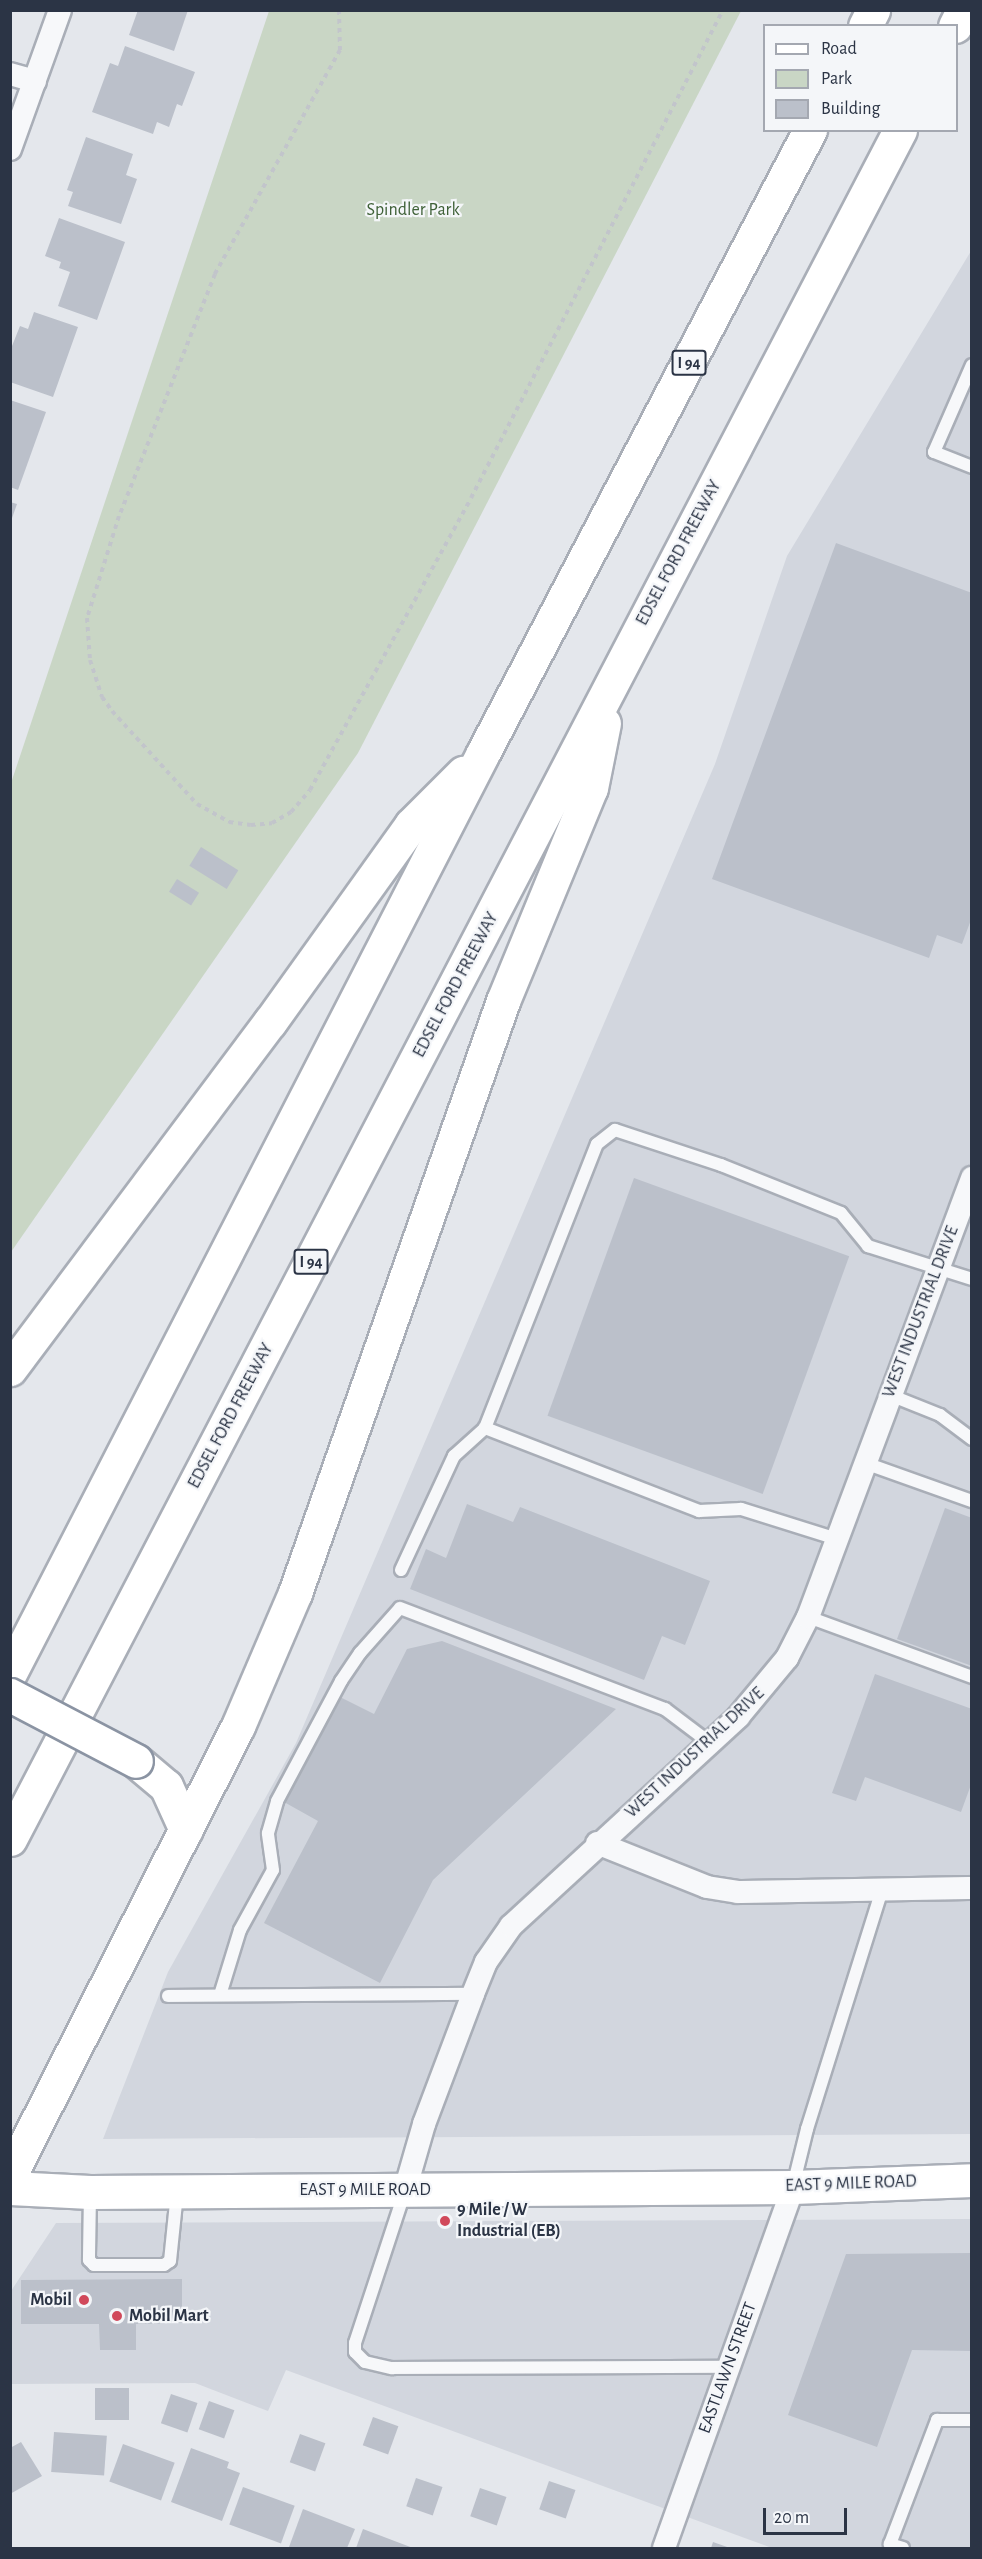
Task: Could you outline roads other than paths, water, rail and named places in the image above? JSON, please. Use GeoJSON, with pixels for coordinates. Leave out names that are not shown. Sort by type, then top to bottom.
{"type":"FeatureCollection","features":[{"type":"Feature","properties":{"kind":"main road"},"geometry":{"type":"LineString","coordinates":[[866,24],[873,10]]}},
{"type":"Feature","properties":{"kind":"main road"},"geometry":{"type":"LineString","coordinates":[[956,24],[963,10]]}},
{"type":"Feature","properties":{"kind":"main road","name":"I 94"},"geometry":{"type":"LineString","coordinates":[[10,1673],[483,753],[809,132]]}},
{"type":"Feature","properties":{"kind":"main road","name":"EDSEL FORD FREEWAY"},"geometry":{"type":"LineString","coordinates":[[10,1839],[899,132]]}},
{"type":"Feature","properties":{"kind":"main road"},"geometry":{"type":"LineString","coordinates":[[10,2175],[238,1726],[295,1593],[503,1001],[591,788],[611,686]]}},
{"type":"Feature","properties":{"kind":"main road"},"geometry":{"type":"LineString","coordinates":[[10,1369],[270,1022],[411,825],[483,753]]}},
{"type":"Feature","properties":{"kind":"main road"},"geometry":{"type":"LineString","coordinates":[[10,1695],[136,1761],[166,1786],[186,1830]]}},
{"type":"Feature","properties":{"kind":"main road","name":"EAST 9 MILE ROAD"},"geometry":{"type":"LineString","coordinates":[[10,2188],[90,2192],[793,2187],[972,2180]]}},
{"type":"Feature","properties":{"kind":"street"},"geometry":{"type":"LineString","coordinates":[[10,149],[60,10]]}},
{"type":"Feature","properties":{"kind":"street"},"geometry":{"type":"LineString","coordinates":[[10,74],[35,81]]}},
{"type":"Feature","properties":{"kind":"street","name":"WEST INDUSTRIAL DRIVE"},"geometry":{"type":"LineString","coordinates":[[405,2190],[424,2124],[473,1994],[486,1962],[511,1926],[597,1844],[710,1743],[766,1687],[808,1617],[972,1178]]}},
{"type":"Feature","properties":{"kind":"street"},"geometry":{"type":"LineString","coordinates":[[597,1844],[706,1887],[738,1893],[972,1888]]}},
{"type":"Feature","properties":{"kind":"street","name":"EASTLAWN STREET"},"geometry":{"type":"LineString","coordinates":[[664,2548],[793,2187]]}},
{"type":"Feature","properties":{"kind":"lane"},"geometry":{"type":"LineString","coordinates":[[972,365],[934,452],[972,467]]}},
{"type":"Feature","properties":{"kind":"lane"},"geometry":{"type":"LineString","coordinates":[[401,1570],[454,1456],[485,1428],[597,1144],[615,1130],[721,1165],[841,1213],[868,1246],[972,1280]]}},
{"type":"Feature","properties":{"kind":"lane"},"geometry":{"type":"LineString","coordinates":[[890,1395],[940,1415],[972,1439]]}},
{"type":"Feature","properties":{"kind":"lane"},"geometry":{"type":"LineString","coordinates":[[485,1428],[699,1511],[741,1509],[837,1539]]}},
{"type":"Feature","properties":{"kind":"lane"},"geometry":{"type":"LineString","coordinates":[[865,1463],[972,1501]]}},
{"type":"Feature","properties":{"kind":"lane"},"geometry":{"type":"LineString","coordinates":[[220,1995],[240,1930],[273,1870],[268,1833],[277,1801],[341,1681],[360,1653],[400,1608],[665,1709],[710,1743]]}},
{"type":"Feature","properties":{"kind":"lane"},"geometry":{"type":"LineString","coordinates":[[808,1617],[972,1677]]}},
{"type":"Feature","properties":{"kind":"lane"},"geometry":{"type":"LineString","coordinates":[[793,2187],[807,2129],[882,1889]]}},
{"type":"Feature","properties":{"kind":"lane"},"geometry":{"type":"LineString","coordinates":[[168,1996],[473,1994]]}},
{"type":"Feature","properties":{"kind":"lane"},"geometry":{"type":"LineString","coordinates":[[405,2190],[355,2343],[355,2352],[365,2362],[392,2368],[729,2367]]}},
{"type":"Feature","properties":{"kind":"lane"},"geometry":{"type":"LineString","coordinates":[[90,2192],[89,2260],[94,2265],[164,2265],[170,2261],[177,2191]]}},
{"type":"Feature","properties":{"kind":"lane"},"geometry":{"type":"LineString","coordinates":[[903,2548],[890,2544],[937,2420],[972,2420]]}},
{"type":"Feature","properties":{"kind":"place","name":"9 Mile / W Industrial (EB)"},"geometry":{"type":"Point","coordinates":[445,2221]}},
{"type":"Feature","properties":{"kind":"place","name":"Mobil"},"geometry":{"type":"Point","coordinates":[84,2300]}},
{"type":"Feature","properties":{"kind":"place","name":"Mobil Mart"},"geometry":{"type":"Point","coordinates":[117,2316]}},
{"type":"Feature","properties":{"kind":"park label","name":"Spindler Park"},"geometry":{"type":"Point","coordinates":[413,210]}}]}
